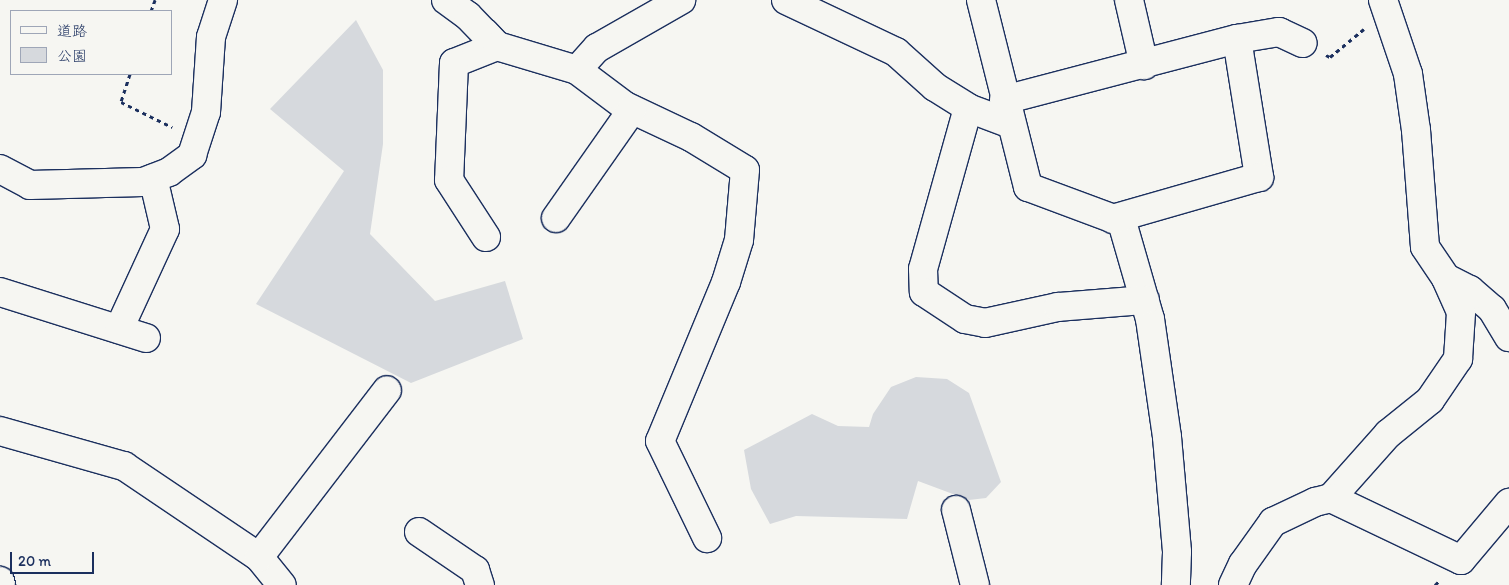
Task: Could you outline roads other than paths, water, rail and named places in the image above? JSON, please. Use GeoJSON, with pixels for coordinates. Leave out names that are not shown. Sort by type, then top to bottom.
{"type":"FeatureCollection","features":[{"type":"Feature","properties":{"kind":"street"},"geometry":{"type":"LineString","coordinates":[[0,169],[30,185],[143,182],[169,172],[192,155],[206,112],[211,37],[223,0]]}},
{"type":"Feature","properties":{"kind":"street"},"geometry":{"type":"LineString","coordinates":[[446,0],[461,8],[497,46],[577,70],[632,110],[691,137],[745,170],[739,240],[726,282],[660,441],[707,538]]}},
{"type":"Feature","properties":{"kind":"street"},"geometry":{"type":"LineString","coordinates":[[577,70],[597,48],[681,0]]}},
{"type":"Feature","properties":{"kind":"street"},"geometry":{"type":"LineString","coordinates":[[786,0],[896,52],[935,87],[968,108],[1007,112],[1144,65],[1236,39],[1279,32],[1303,43]]}},
{"type":"Feature","properties":{"kind":"street"},"geometry":{"type":"LineString","coordinates":[[981,0],[1007,112],[1028,187],[1122,222],[1150,319],[1167,437],[1177,552],[1176,585]]}},
{"type":"Feature","properties":{"kind":"street"},"geometry":{"type":"LineString","coordinates":[[1129,0],[1144,65]]}},
{"type":"Feature","properties":{"kind":"street"},"geometry":{"type":"LineString","coordinates":[[1233,585],[1243,564],[1273,522],[1315,502],[1331,498],[1388,434],[1430,400],[1458,359],[1461,312],[1446,278],[1425,247],[1416,130],[1408,74],[1384,6]]}},
{"type":"Feature","properties":{"kind":"street"},"geometry":{"type":"LineString","coordinates":[[1113,219],[1258,176],[1236,39]]}},
{"type":"Feature","properties":{"kind":"street"},"geometry":{"type":"LineString","coordinates":[[486,237],[449,180],[454,63],[497,46]]}},
{"type":"Feature","properties":{"kind":"street"},"geometry":{"type":"LineString","coordinates":[[968,108],[923,269],[924,292],[965,320],[985,323],[1058,307],[1144,300]]}},
{"type":"Feature","properties":{"kind":"street"},"geometry":{"type":"LineString","coordinates":[[556,218],[632,110]]}},
{"type":"Feature","properties":{"kind":"street"},"geometry":{"type":"LineString","coordinates":[[120,329],[165,229],[153,178]]}},
{"type":"Feature","properties":{"kind":"street"},"geometry":{"type":"LineString","coordinates":[[1446,278],[1470,290],[1492,309],[1509,336]]}},
{"type":"Feature","properties":{"kind":"street"},"geometry":{"type":"LineString","coordinates":[[0,292],[146,338]]}},
{"type":"Feature","properties":{"kind":"street"},"geometry":{"type":"LineString","coordinates":[[259,556],[387,390]]}},
{"type":"Feature","properties":{"kind":"street"},"geometry":{"type":"LineString","coordinates":[[0,431],[124,466],[259,556],[282,585]]}},
{"type":"Feature","properties":{"kind":"street"},"geometry":{"type":"LineString","coordinates":[[1331,498],[1461,560],[1509,503]]}},
{"type":"Feature","properties":{"kind":"street"},"geometry":{"type":"LineString","coordinates":[[956,510],[974,585]]}},
{"type":"Feature","properties":{"kind":"street"},"geometry":{"type":"LineString","coordinates":[[420,532],[475,570],[480,585]]}}]}
